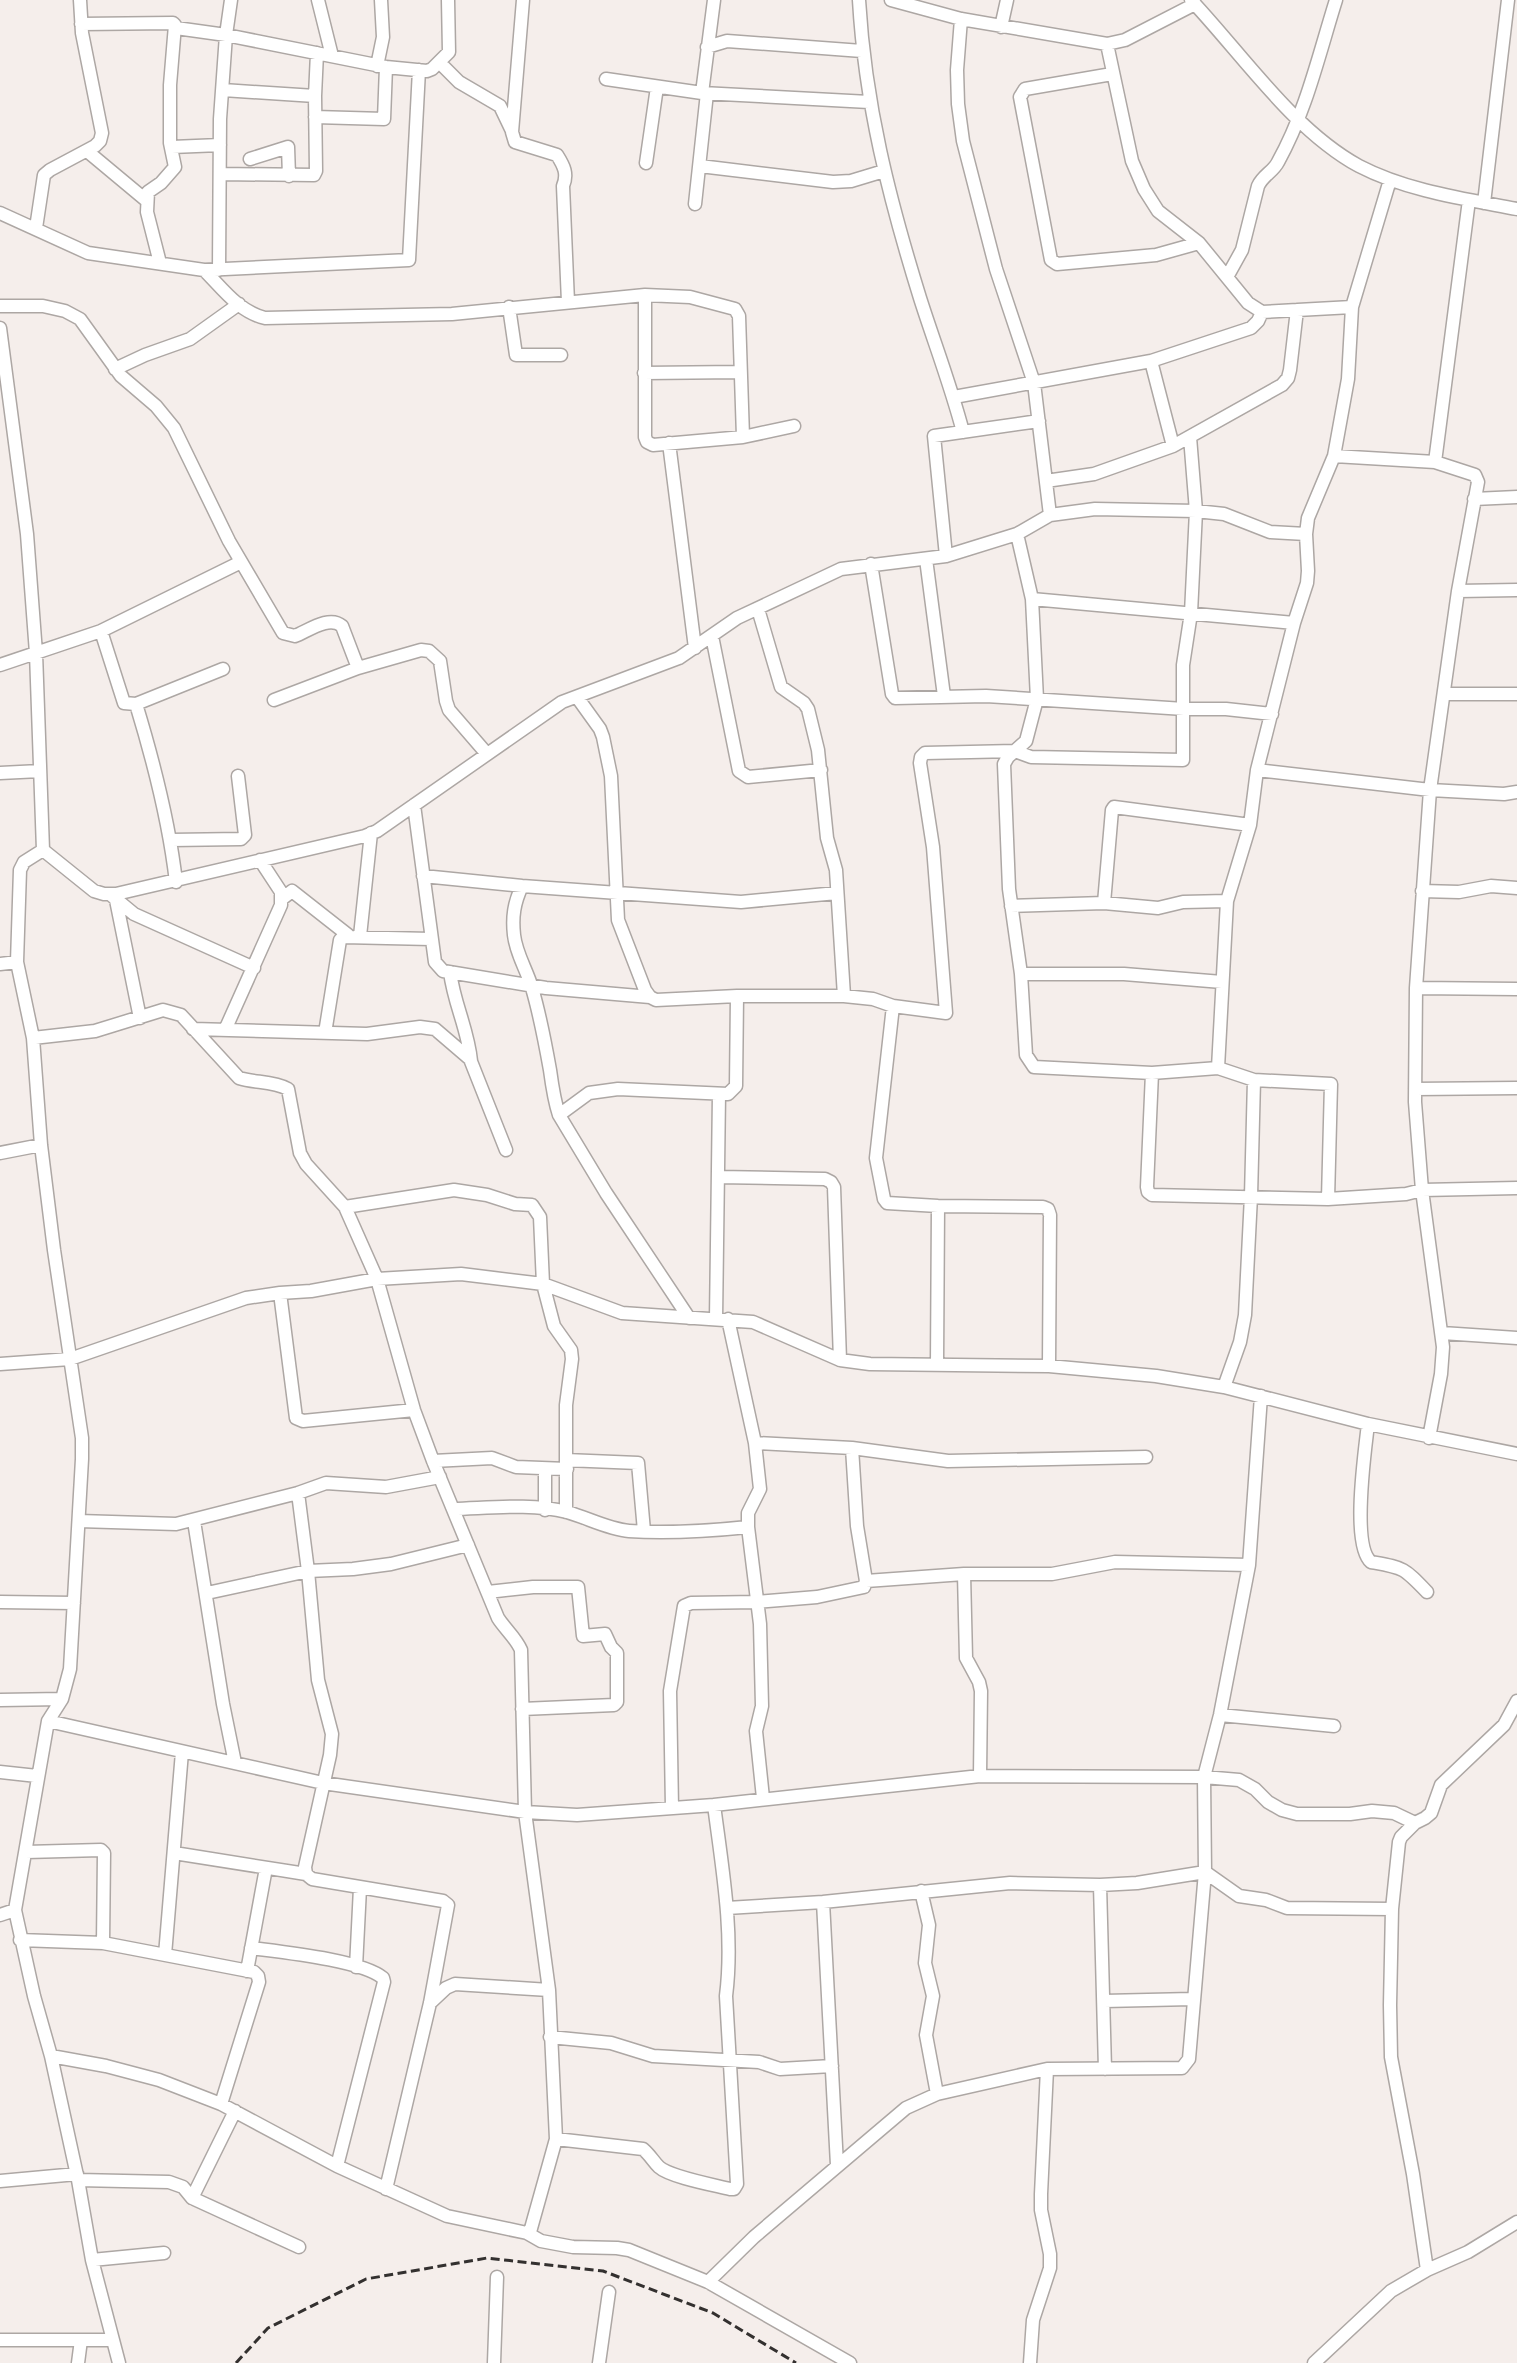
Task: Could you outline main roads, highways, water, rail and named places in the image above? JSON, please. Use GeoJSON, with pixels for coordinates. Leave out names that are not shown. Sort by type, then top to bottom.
{"type":"FeatureCollection","features":[{"type":"Feature","properties":{"kind":"railway"},"geometry":{"type":"LineString","coordinates":[[236,2363],[268,2328],[366,2279],[487,2258],[603,2271],[713,2313],[796,2363]]}}]}
